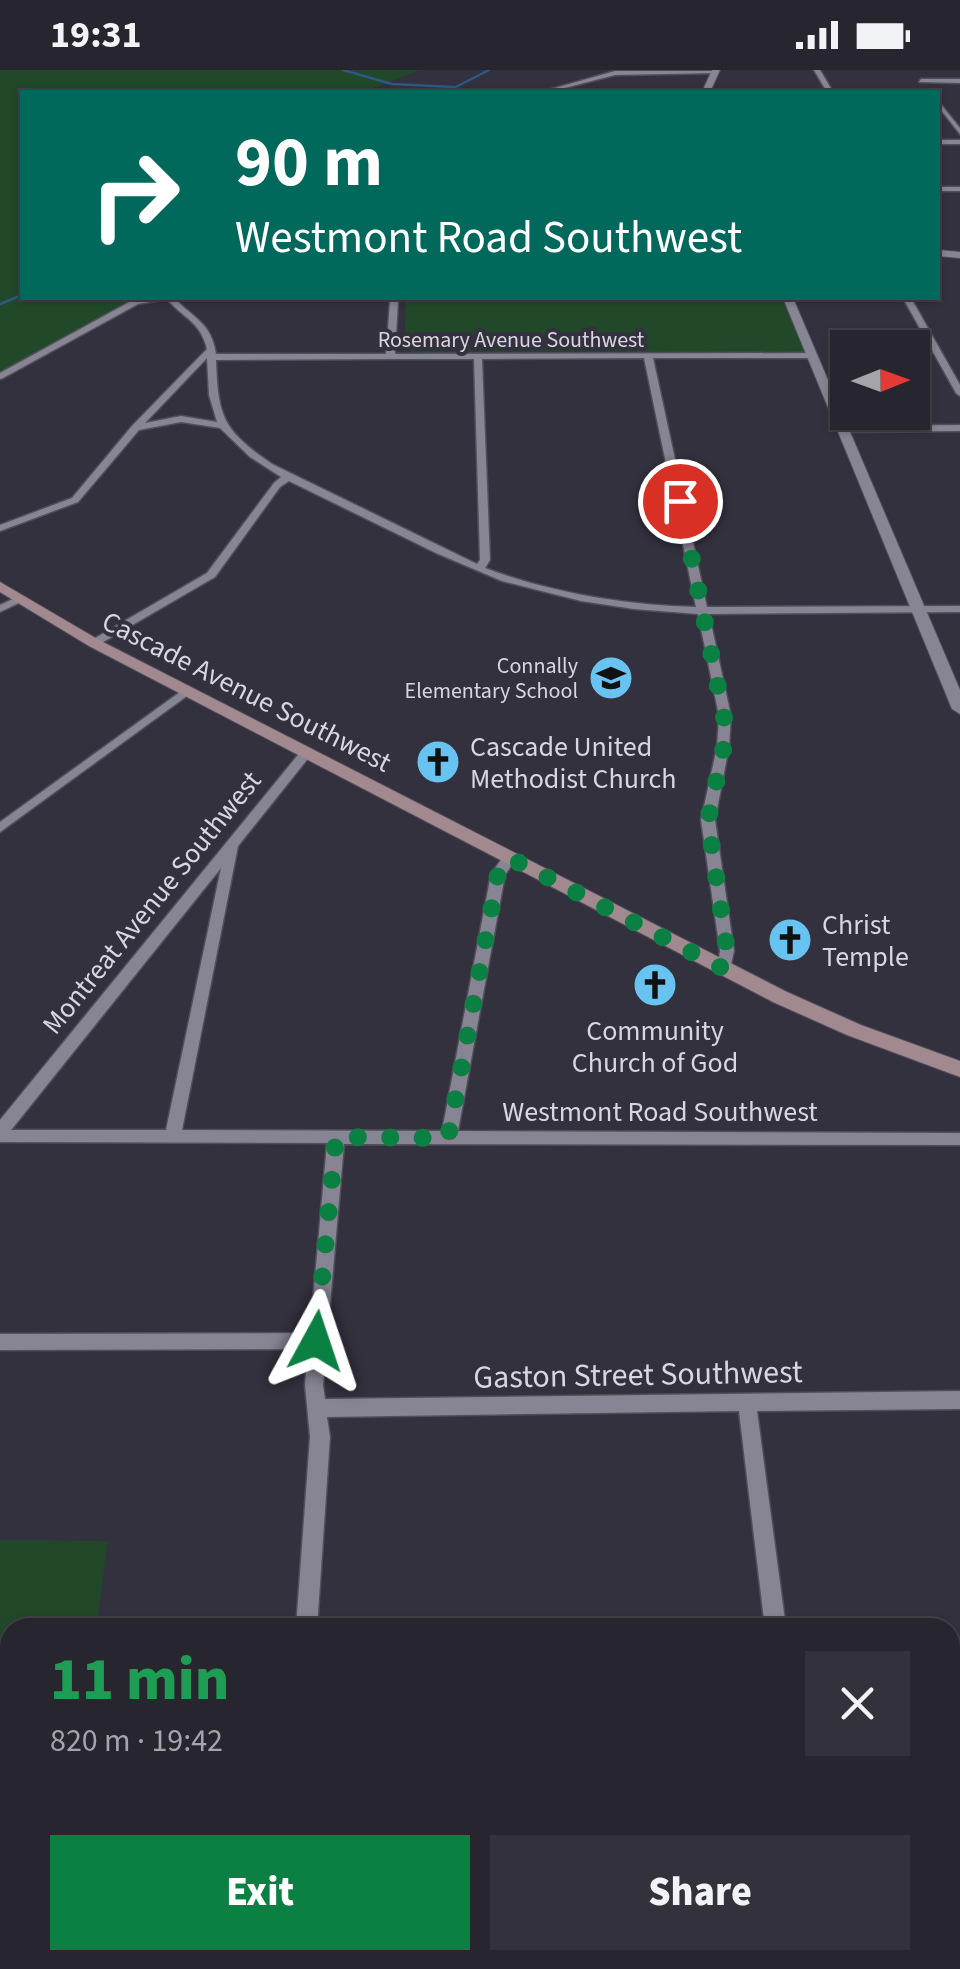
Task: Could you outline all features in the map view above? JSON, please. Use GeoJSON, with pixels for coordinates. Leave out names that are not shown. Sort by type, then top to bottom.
{"type":"FeatureCollection","features":[{"type":"Feature","properties":{"kind":"main road","name":"Cascade Avenue Southwest"},"geometry":{"type":"LineString","coordinates":[[5,597],[724,969],[854,1030],[960,1068]]}},
{"type":"Feature","properties":{"kind":"street"},"geometry":{"type":"LineString","coordinates":[[912,70],[928,90]]}},
{"type":"Feature","properties":{"kind":"street"},"geometry":{"type":"LineString","coordinates":[[552,90],[616,73],[715,71]]}},
{"type":"Feature","properties":{"kind":"street"},"geometry":{"type":"LineString","coordinates":[[920,81],[960,80]]}},
{"type":"Feature","properties":{"kind":"street"},"geometry":{"type":"LineString","coordinates":[[940,106],[960,109]]}},
{"type":"Feature","properties":{"kind":"street"},"geometry":{"type":"LineString","coordinates":[[940,106],[960,132]]}},
{"type":"Feature","properties":{"kind":"street"},"geometry":{"type":"LineString","coordinates":[[0,376],[136,302],[152,300]]}},
{"type":"Feature","properties":{"kind":"street"},"geometry":{"type":"LineString","coordinates":[[169,300],[204,328],[212,396],[222,426],[247,450],[479,569],[592,600],[703,610],[960,608]]}},
{"type":"Feature","properties":{"kind":"street"},"geometry":{"type":"LineString","coordinates":[[390,358],[394,300]]}},
{"type":"Feature","properties":{"kind":"street"},"geometry":{"type":"LineString","coordinates":[[789,300],[830,397]]}},
{"type":"Feature","properties":{"kind":"street"},"geometry":{"type":"LineString","coordinates":[[908,300],[960,393]]}},
{"type":"Feature","properties":{"kind":"street"},"geometry":{"type":"LineString","coordinates":[[0,528],[75,500],[135,428],[210,354]]}},
{"type":"Feature","properties":{"kind":"street","name":"Rosemary Avenue Southwest"},"geometry":{"type":"LineString","coordinates":[[210,354],[390,358],[812,355]]}},
{"type":"Feature","properties":{"kind":"street"},"geometry":{"type":"LineString","coordinates":[[648,356],[724,716],[724,746],[708,820],[727,951],[724,969]]}},
{"type":"Feature","properties":{"kind":"street"},"geometry":{"type":"LineString","coordinates":[[478,357],[484,560],[479,569]]}},
{"type":"Feature","properties":{"kind":"street"},"geometry":{"type":"LineString","coordinates":[[135,428],[181,419],[222,426]]}},
{"type":"Feature","properties":{"kind":"street"},"geometry":{"type":"LineString","coordinates":[[930,428],[960,428]]}},
{"type":"Feature","properties":{"kind":"street"},"geometry":{"type":"LineString","coordinates":[[844,430],[957,692],[960,709]]}},
{"type":"Feature","properties":{"kind":"street"},"geometry":{"type":"LineString","coordinates":[[94,643],[211,576],[277,485],[290,475]]}},
{"type":"Feature","properties":{"kind":"street"},"geometry":{"type":"LineString","coordinates":[[0,828],[187,691]]}},
{"type":"Feature","properties":{"kind":"street","name":"Montreat Avenue Southwest"},"geometry":{"type":"LineString","coordinates":[[0,1134],[306,752]]}},
{"type":"Feature","properties":{"kind":"street"},"geometry":{"type":"LineString","coordinates":[[174,1136],[233,841]]}},
{"type":"Feature","properties":{"kind":"street"},"geometry":{"type":"LineString","coordinates":[[448,1138],[498,874],[510,858]]}},
{"type":"Feature","properties":{"kind":"street","name":"Westmont Road Southwest"},"geometry":{"type":"LineString","coordinates":[[0,1134],[960,1139]]}},
{"type":"Feature","properties":{"kind":"street"},"geometry":{"type":"LineString","coordinates":[[307,1618],[320,1438],[314,1385],[316,1341],[336,1137]]}},
{"type":"Feature","properties":{"kind":"street"},"geometry":{"type":"LineString","coordinates":[[0,1342],[316,1341]]}},
{"type":"Feature","properties":{"kind":"street","name":"Gaston Street Southwest"},"geometry":{"type":"LineString","coordinates":[[317,1408],[960,1400]]}},
{"type":"Feature","properties":{"kind":"street"},"geometry":{"type":"LineString","coordinates":[[747,1403],[775,1618]]}},
{"type":"Feature","properties":{"kind":"green space"},"geometry":{"type":"Polygon","coordinates":[[[0,70],[420,70],[368,90],[20,90],[20,300],[149,300],[133,303],[0,376],[0,70]]]}},
{"type":"Feature","properties":{"kind":"green space"},"geometry":{"type":"Polygon","coordinates":[[[406,300],[784,300],[808,354],[404,355],[406,300]]]}},
{"type":"Feature","properties":{"kind":"green space"},"geometry":{"type":"Polygon","coordinates":[[[0,1540],[108,1541],[97,1618],[0,1618],[0,1540]]]}},
{"type":"Feature","properties":{"kind":"waterway"},"geometry":{"type":"LineString","coordinates":[[343,70],[392,84],[454,87]]}},
{"type":"Feature","properties":{"kind":"waterway"},"geometry":{"type":"LineString","coordinates":[[450,90],[489,70]]}},
{"type":"Feature","properties":{"kind":"waterway"},"geometry":{"type":"LineString","coordinates":[[0,304],[20,296]]}},
{"type":"Feature","properties":{"kind":"place","name":"Connally Elementary School"},"geometry":{"type":"Point","coordinates":[611,678]}},
{"type":"Feature","properties":{"kind":"place","name":"Cascade United Methodist Church"},"geometry":{"type":"Point","coordinates":[438,762]}},
{"type":"Feature","properties":{"kind":"place","name":"Christ Temple"},"geometry":{"type":"Point","coordinates":[790,940]}},
{"type":"Feature","properties":{"kind":"place","name":"Community Church of God"},"geometry":{"type":"Point","coordinates":[655,985]}},
{"type":"Feature","properties":{"kind":"route"},"geometry":{"type":"LineString","coordinates":[[316,1341],[336,1137],[448,1138],[498,874],[510,858],[724,969],[727,951],[708,820],[724,746],[724,716],[680,501]]}}]}
